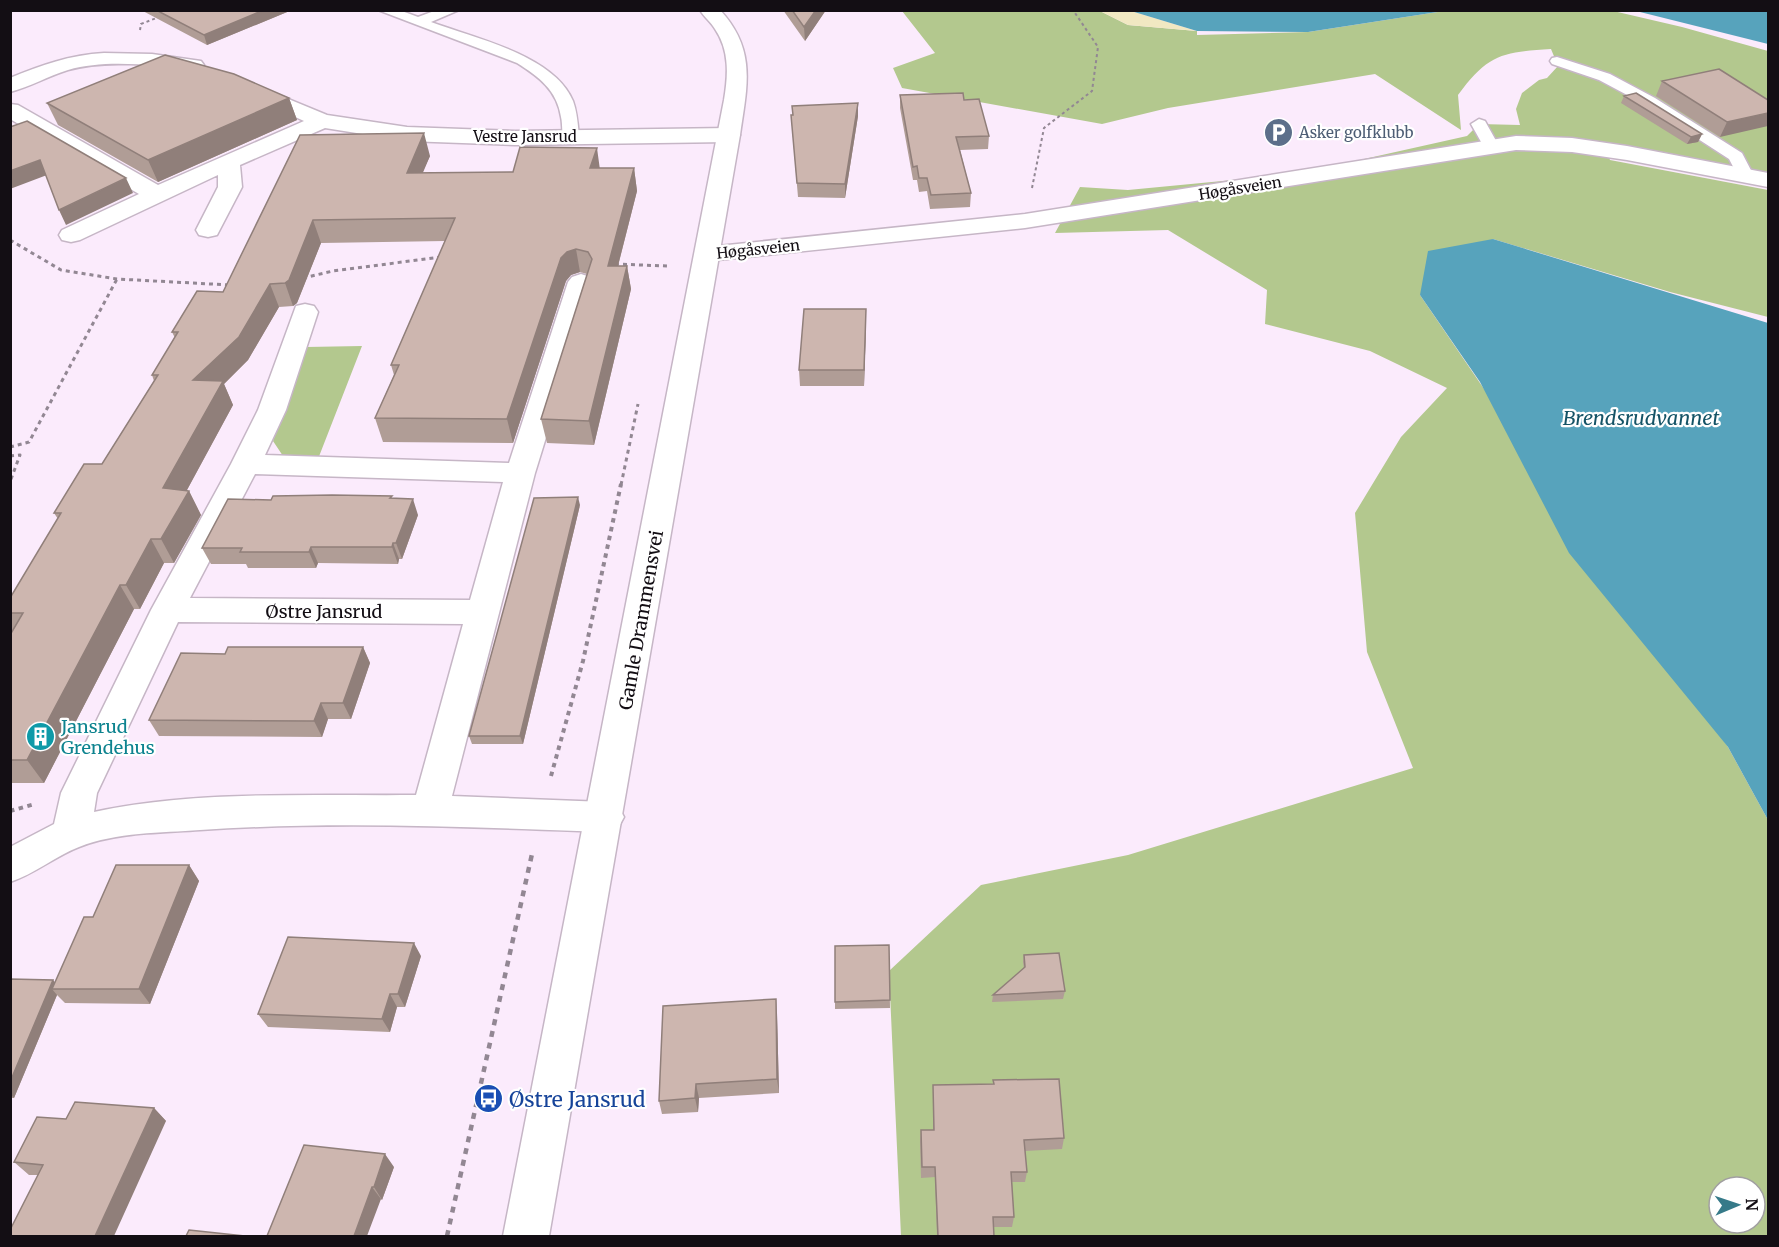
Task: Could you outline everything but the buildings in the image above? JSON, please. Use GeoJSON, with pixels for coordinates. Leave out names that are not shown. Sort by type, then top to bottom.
{"type":"FeatureCollection","features":[{"type":"Feature","properties":{"kind":"street","name":"Gamle Drammensvei"},"geometry":{"type":"LineString","coordinates":[[526,1236],[729,135],[738,68],[733,38],[709,10]]}},
{"type":"Feature","properties":{"kind":"street"},"geometry":{"type":"LineString","coordinates":[[10,86],[50,69],[78,62],[174,61],[209,71]]}},
{"type":"Feature","properties":{"kind":"street","name":"Vestre Jansrud"},"geometry":{"type":"LineString","coordinates":[[229,80],[322,121],[407,134],[515,138],[729,135]]}},
{"type":"Feature","properties":{"kind":"street"},"geometry":{"type":"LineString","coordinates":[[10,110],[157,194]]}},
{"type":"Feature","properties":{"kind":"street"},"geometry":{"type":"LineString","coordinates":[[71,235],[322,121]]}},
{"type":"Feature","properties":{"kind":"street","name":"Høgåsveien"},"geometry":{"type":"LineString","coordinates":[[708,254],[1025,221],[1516,143],[1572,145],[1757,178]]}},
{"type":"Feature","properties":{"kind":"street"},"geometry":{"type":"LineString","coordinates":[[207,230],[230,187],[229,163]]}},
{"type":"Feature","properties":{"kind":"street"},"geometry":{"type":"LineString","coordinates":[[430,810],[481,612],[520,473],[581,282]]}},
{"type":"Feature","properties":{"kind":"street"},"geometry":{"type":"LineString","coordinates":[[71,833],[79,793],[167,610],[246,464],[272,410],[305,312]]}},
{"type":"Feature","properties":{"kind":"street"},"geometry":{"type":"LineString","coordinates":[[246,464],[520,473]]}},
{"type":"Feature","properties":{"kind":"street","name":"Østre Jansrud"},"geometry":{"type":"LineString","coordinates":[[167,610],[481,612]]}},
{"type":"Feature","properties":{"kind":"street"},"geometry":{"type":"LineString","coordinates":[[10,866],[71,833],[129,820],[244,812],[430,810],[605,817]]}},
{"type":"Feature","properties":{"kind":"lane"},"geometry":{"type":"LineString","coordinates":[[385,10],[522,60],[540,70],[555,81],[569,106],[571,137]]}},
{"type":"Feature","properties":{"kind":"lane"},"geometry":{"type":"LineString","coordinates":[[417,22],[452,10]]}},
{"type":"Feature","properties":{"kind":"lane"},"geometry":{"type":"LineString","coordinates":[[1557,61],[1582,66],[1614,80],[1736,156],[1757,178]]}},
{"type":"Feature","properties":{"kind":"lane"},"geometry":{"type":"LineString","coordinates":[[1479,124],[1491,146]]}},
{"type":"Feature","properties":{"kind":"path"},"geometry":{"type":"LineString","coordinates":[[1025,221],[1044,128],[1092,91],[1095,80],[1098,48],[1073,10]]}},
{"type":"Feature","properties":{"kind":"path"},"geometry":{"type":"LineString","coordinates":[[10,240],[61,270],[117,279],[236,285]]}},
{"type":"Feature","properties":{"kind":"path"},"geometry":{"type":"LineString","coordinates":[[606,263],[667,266],[708,254]]}},
{"type":"Feature","properties":{"kind":"path"},"geometry":{"type":"LineString","coordinates":[[665,277],[670,255]]}},
{"type":"Feature","properties":{"kind":"path"},"geometry":{"type":"LineString","coordinates":[[300,279],[333,271],[451,256]]}},
{"type":"Feature","properties":{"kind":"path"},"geometry":{"type":"LineString","coordinates":[[10,447],[28,442],[117,279]]}},
{"type":"Feature","properties":{"kind":"path"},"geometry":{"type":"LineString","coordinates":[[447,1236],[541,814],[583,661],[640,393]]}},
{"type":"Feature","properties":{"kind":"path"},"geometry":{"type":"LineString","coordinates":[[10,456],[20,455],[10,482]]}},
{"type":"Feature","properties":{"kind":"green space"},"geometry":{"type":"Polygon","coordinates":[[[1609,10],[1768,51],[1768,185],[1608,155],[1610,160],[1768,190],[1768,317],[1670,292],[1493,239],[1420,295],[1728,747],[1768,820],[1768,1236],[901,1236],[889,971],[981,885],[1128,855],[1413,768],[1367,652],[1355,513],[1401,437],[1447,388],[1370,351],[1265,324],[1267,290],[1168,230],[1055,233],[1080,187],[1128,190],[1297,174],[1467,136],[1479,124],[1520,125],[1516,109],[1522,93],[1539,80],[1547,78],[1558,66],[1551,49],[1508,54],[1488,63],[1478,71],[1458,95],[1461,130],[1375,74],[1168,108],[1102,124],[902,88],[893,68],[935,53],[902,11],[1100,11],[1128,25],[1197,31],[1197,35],[1308,32],[1444,11],[1609,10]]]}},
{"type":"Feature","properties":{"kind":"green space"},"geometry":{"type":"Polygon","coordinates":[[[362,346],[318,459],[283,456],[273,441],[306,347],[362,346]]]}},
{"type":"Feature","properties":{"kind":"sand"},"geometry":{"type":"Polygon","coordinates":[[[1100,11],[1131,11],[1197,31],[1128,25],[1100,11]]]}},
{"type":"Feature","properties":{"kind":"water"},"geometry":{"type":"Polygon","coordinates":[[[1131,11],[1444,11],[1308,32],[1197,31],[1131,11]]]}},
{"type":"Feature","properties":{"kind":"water"},"geometry":{"type":"Polygon","coordinates":[[[1636,11],[1768,11],[1768,44],[1636,11]]]}},
{"type":"Feature","properties":{"kind":"water","name":"Brendsrudvannet"},"geometry":{"type":"Polygon","coordinates":[[[1493,239],[1768,323],[1768,820],[1728,747],[1569,553],[1480,382],[1420,295],[1428,251],[1493,239]]]}},
{"type":"Feature","properties":{"kind":"place","name":"Asker golfklubb"},"geometry":{"type":"Point","coordinates":[1278,132]}},
{"type":"Feature","properties":{"kind":"place","name":"Jansrud Grendehus"},"geometry":{"type":"Point","coordinates":[40,736]}},
{"type":"Feature","properties":{"kind":"place","name":"Østre Jansrud"},"geometry":{"type":"Point","coordinates":[488,1099]}}]}
